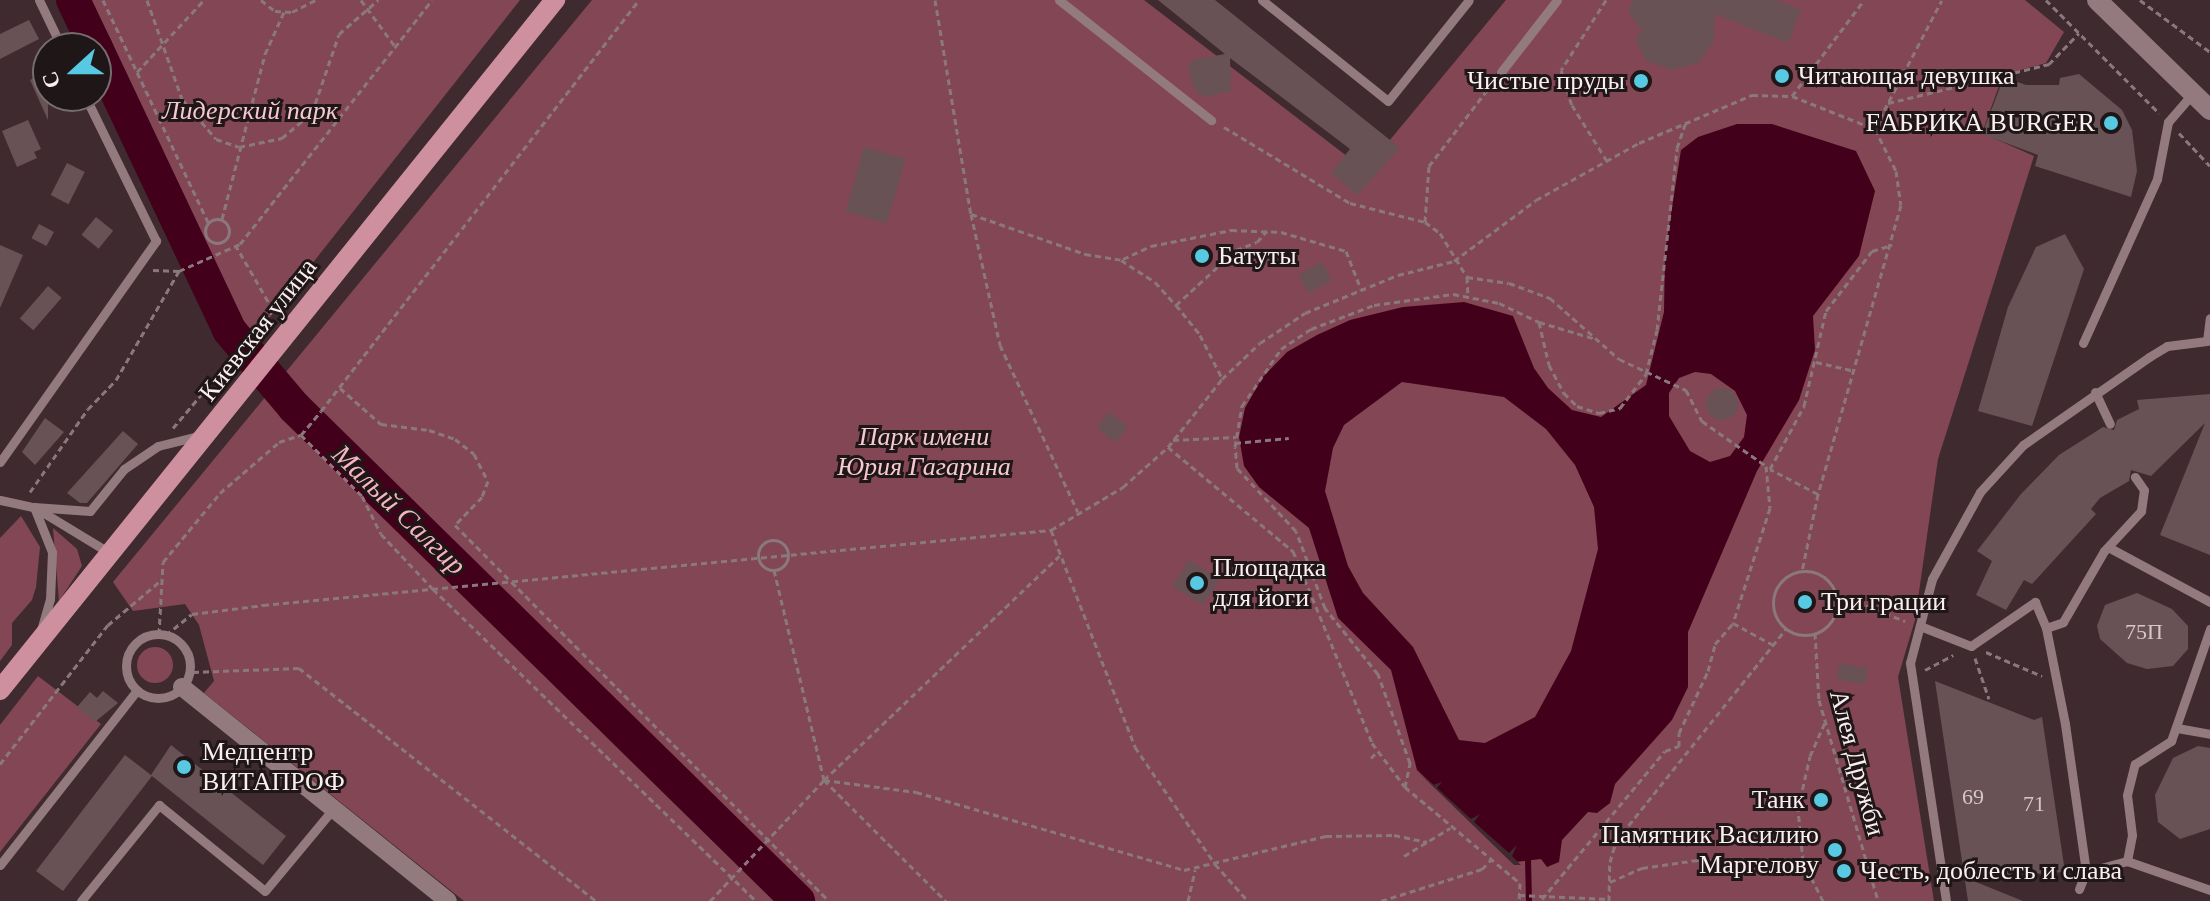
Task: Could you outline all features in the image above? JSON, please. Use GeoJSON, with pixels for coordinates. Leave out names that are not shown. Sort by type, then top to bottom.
{"type":"FeatureCollection","features":[{"type":"Feature","properties":{"kind":"main road","name":"Киевская улица"},"geometry":{"type":"LineString","coordinates":[[0,690],[108,552],[234,404],[555,0]]}},
{"type":"Feature","properties":{"kind":"main road"},"geometry":{"type":"LineString","coordinates":[[2097,0],[2210,110]]}},
{"type":"Feature","properties":{"kind":"street"},"geometry":{"type":"LineString","coordinates":[[186,679],[333,809],[448,901]]}},
{"type":"Feature","properties":{"kind":"lane"},"geometry":{"type":"LineString","coordinates":[[39,0],[54,32]]}},
{"type":"Feature","properties":{"kind":"lane"},"geometry":{"type":"LineString","coordinates":[[1059,0],[1211,120]]}},
{"type":"Feature","properties":{"kind":"lane"},"geometry":{"type":"LineString","coordinates":[[1262,0],[1388,101],[1469,0]]}},
{"type":"Feature","properties":{"kind":"lane"},"geometry":{"type":"LineString","coordinates":[[1501,72],[1557,0]]}},
{"type":"Feature","properties":{"kind":"lane"},"geometry":{"type":"LineString","coordinates":[[2083,343],[2157,179],[2168,122],[2193,93]]}},
{"type":"Feature","properties":{"kind":"lane"},"geometry":{"type":"LineString","coordinates":[[0,462],[133,269],[156,241],[93,112]]}},
{"type":"Feature","properties":{"kind":"lane"},"geometry":{"type":"LineString","coordinates":[[1946,901],[1910,663],[1932,579],[1980,492],[2023,445],[2095,392],[2167,346],[2208,341],[2210,318]]}},
{"type":"Feature","properties":{"kind":"lane"},"geometry":{"type":"LineString","coordinates":[[2095,392],[2110,424]]}},
{"type":"Feature","properties":{"kind":"lane"},"geometry":{"type":"LineString","coordinates":[[0,501],[90,511],[124,469],[158,446],[210,432]]}},
{"type":"Feature","properties":{"kind":"lane"},"geometry":{"type":"LineString","coordinates":[[2046,628],[2063,622],[2108,547],[2141,511],[2145,499],[2135,477]]}},
{"type":"Feature","properties":{"kind":"lane"},"geometry":{"type":"LineString","coordinates":[[29,505],[108,552]]}},
{"type":"Feature","properties":{"kind":"lane"},"geometry":{"type":"LineString","coordinates":[[29,505],[52,552],[50,599],[36,644]]}},
{"type":"Feature","properties":{"kind":"lane"},"geometry":{"type":"LineString","coordinates":[[2108,547],[2210,602]]}},
{"type":"Feature","properties":{"kind":"lane"},"geometry":{"type":"LineString","coordinates":[[1920,626],[1971,646],[2035,602],[2046,628],[2053,681],[2065,724],[2086,872],[2079,889]]}},
{"type":"Feature","properties":{"kind":"lane"},"geometry":{"type":"LineString","coordinates":[[2127,861],[2132,835],[2127,795],[2135,764],[2171,741],[2210,629]]}},
{"type":"Feature","properties":{"kind":"lane"},"geometry":{"type":"LineString","coordinates":[[162,634],[184,647],[186,679],[157,698],[137,690],[127,677],[128,652],[139,639],[162,634]]}},
{"type":"Feature","properties":{"kind":"lane"},"geometry":{"type":"LineString","coordinates":[[0,865],[137,690]]}},
{"type":"Feature","properties":{"kind":"lane"},"geometry":{"type":"LineString","coordinates":[[2177,728],[2210,734]]}},
{"type":"Feature","properties":{"kind":"lane"},"geometry":{"type":"LineString","coordinates":[[81,901],[159,805],[265,891],[333,809]]}},
{"type":"Feature","properties":{"kind":"lane"},"geometry":{"type":"LineString","coordinates":[[2086,872],[2127,861],[2210,890]]}},
{"type":"Feature","properties":{"kind":"path"},"geometry":{"type":"LineString","coordinates":[[103,0],[208,222],[206,238],[221,243],[225,251]]}},
{"type":"Feature","properties":{"kind":"path"},"geometry":{"type":"LineString","coordinates":[[147,0],[182,99],[216,139],[239,147],[282,138],[312,113],[339,34],[378,0]]}},
{"type":"Feature","properties":{"kind":"path"},"geometry":{"type":"LineString","coordinates":[[137,72],[204,0]]}},
{"type":"Feature","properties":{"kind":"path"},"geometry":{"type":"LineString","coordinates":[[261,0],[284,12]]}},
{"type":"Feature","properties":{"kind":"path"},"geometry":{"type":"LineString","coordinates":[[221,243],[228,236],[222,219],[265,54],[284,12],[316,0]]}},
{"type":"Feature","properties":{"kind":"path"},"geometry":{"type":"LineString","coordinates":[[361,0],[395,47]]}},
{"type":"Feature","properties":{"kind":"path"},"geometry":{"type":"LineString","coordinates":[[133,269],[179,271],[236,246],[432,0]]}},
{"type":"Feature","properties":{"kind":"path"},"geometry":{"type":"LineString","coordinates":[[162,634],[163,562],[220,493],[279,442],[301,435],[639,0]]}},
{"type":"Feature","properties":{"kind":"path"},"geometry":{"type":"LineString","coordinates":[[935,0],[971,214],[1000,345],[1079,513]]}},
{"type":"Feature","properties":{"kind":"path"},"geometry":{"type":"LineString","coordinates":[[1606,0],[1561,70],[1572,105],[1607,161]]}},
{"type":"Feature","properties":{"kind":"path"},"geometry":{"type":"LineString","coordinates":[[1792,96],[1864,0]]}},
{"type":"Feature","properties":{"kind":"path"},"geometry":{"type":"LineString","coordinates":[[1875,129],[1942,0]]}},
{"type":"Feature","properties":{"kind":"path"},"geometry":{"type":"LineString","coordinates":[[2046,0],[2210,166]]}},
{"type":"Feature","properties":{"kind":"path"},"geometry":{"type":"LineString","coordinates":[[2140,0],[2210,52]]}},
{"type":"Feature","properties":{"kind":"path"},"geometry":{"type":"LineString","coordinates":[[1888,103],[2049,64],[2079,33]]}},
{"type":"Feature","properties":{"kind":"path"},"geometry":{"type":"LineString","coordinates":[[1425,222],[1429,166],[1501,72]]}},
{"type":"Feature","properties":{"kind":"path"},"geometry":{"type":"LineString","coordinates":[[162,634],[192,614],[1051,530],[1123,487],[1168,447],[1222,379],[1260,343],[1305,313],[1361,289],[1454,261],[1536,200],[1686,121],[1752,95],[1792,96],[1875,129],[1896,171],[1901,205],[1818,494],[1802,571]]}},
{"type":"Feature","properties":{"kind":"path"},"geometry":{"type":"LineString","coordinates":[[1211,120],[1350,203],[1425,222],[1440,233],[1454,261],[1467,277],[1468,296]]}},
{"type":"Feature","properties":{"kind":"path"},"geometry":{"type":"LineString","coordinates":[[1539,322],[1556,383],[1577,406],[1599,413],[1620,408],[1649,375],[1657,330],[1677,148],[1686,121]]}},
{"type":"Feature","properties":{"kind":"path"},"geometry":{"type":"LineString","coordinates":[[971,214],[1085,254],[1121,260],[1155,282],[1200,335],[1222,379]]}},
{"type":"Feature","properties":{"kind":"path"},"geometry":{"type":"LineString","coordinates":[[208,222],[222,219]]}},
{"type":"Feature","properties":{"kind":"path"},"geometry":{"type":"LineString","coordinates":[[1121,260],[1151,246],[1231,230],[1268,230],[1336,244],[1346,251],[1361,289]]}},
{"type":"Feature","properties":{"kind":"path"},"geometry":{"type":"LineString","coordinates":[[1176,305],[1236,250],[1257,242],[1268,230]]}},
{"type":"Feature","properties":{"kind":"path"},"geometry":{"type":"LineString","coordinates":[[1542,899],[1665,751],[1679,746],[1679,733],[1715,644],[1733,623],[1770,508],[1768,468],[1804,406],[1826,311],[1872,251],[1892,245]]}},
{"type":"Feature","properties":{"kind":"path"},"geometry":{"type":"LineString","coordinates":[[158,446],[273,310],[236,246]]}},
{"type":"Feature","properties":{"kind":"path"},"geometry":{"type":"LineString","coordinates":[[29,505],[88,409],[116,380],[179,271]]}},
{"type":"Feature","properties":{"kind":"path"},"geometry":{"type":"LineString","coordinates":[[1467,277],[1509,283],[1550,298],[1600,340],[1649,375],[1686,390],[1702,421],[1768,468],[1818,494]]}},
{"type":"Feature","properties":{"kind":"path"},"geometry":{"type":"LineString","coordinates":[[1405,787],[1410,763],[1378,674],[1325,608],[1296,531],[1237,468],[1236,437],[1253,383],[1281,349],[1311,329],[1416,296],[1468,296],[1516,309],[1539,322],[1600,340]]}},
{"type":"Feature","properties":{"kind":"path"},"geometry":{"type":"LineString","coordinates":[[1816,362],[1854,371]]}},
{"type":"Feature","properties":{"kind":"path"},"geometry":{"type":"LineString","coordinates":[[340,388],[381,424],[429,430],[455,439],[474,454],[488,481],[482,497],[455,525],[515,582],[766,843],[829,901]]}},
{"type":"Feature","properties":{"kind":"path"},"geometry":{"type":"LineString","coordinates":[[301,435],[362,496],[381,534],[433,589],[756,901]]}},
{"type":"Feature","properties":{"kind":"path"},"geometry":{"type":"LineString","coordinates":[[1173,440],[1236,437]]}},
{"type":"Feature","properties":{"kind":"path"},"geometry":{"type":"LineString","coordinates":[[1235,443],[1289,438]]}},
{"type":"Feature","properties":{"kind":"path"},"geometry":{"type":"LineString","coordinates":[[1168,447],[1293,551],[1378,751],[1405,787],[1450,828],[1520,883],[1519,901]]}},
{"type":"Feature","properties":{"kind":"path"},"geometry":{"type":"LineString","coordinates":[[1051,530],[1135,747],[1215,864],[1246,900]]}},
{"type":"Feature","properties":{"kind":"path"},"geometry":{"type":"LineString","coordinates":[[772,540],[782,543],[788,555],[784,566],[774,570],[765,568],[758,558],[760,547],[772,540]]}},
{"type":"Feature","properties":{"kind":"path"},"geometry":{"type":"LineString","coordinates":[[710,901],[824,780],[1059,556]]}},
{"type":"Feature","properties":{"kind":"path"},"geometry":{"type":"LineString","coordinates":[[774,570],[824,780],[946,901]]}},
{"type":"Feature","properties":{"kind":"path"},"geometry":{"type":"LineString","coordinates":[[1786,629],[1773,600],[1782,580],[1802,571],[1821,575],[1836,595],[1920,626]]}},
{"type":"Feature","properties":{"kind":"path"},"geometry":{"type":"LineString","coordinates":[[0,764],[108,625],[161,580]]}},
{"type":"Feature","properties":{"kind":"path"},"geometry":{"type":"LineString","coordinates":[[1786,629],[1815,633],[1835,614],[1836,595]]}},
{"type":"Feature","properties":{"kind":"path"},"geometry":{"type":"LineString","coordinates":[[1733,623],[1775,646]]}},
{"type":"Feature","properties":{"kind":"path"},"geometry":{"type":"LineString","coordinates":[[1519,895],[1525,899],[1610,900],[1616,841],[1786,629]]}},
{"type":"Feature","properties":{"kind":"path","name":"Алея Дружби"},"geometry":{"type":"LineString","coordinates":[[1815,633],[1814,667],[1825,723],[1878,901]]}},
{"type":"Feature","properties":{"kind":"path"},"geometry":{"type":"LineString","coordinates":[[1971,646],[2053,681]]}},
{"type":"Feature","properties":{"kind":"path"},"geometry":{"type":"LineString","coordinates":[[1971,646],[1989,699]]}},
{"type":"Feature","properties":{"kind":"path"},"geometry":{"type":"LineString","coordinates":[[186,679],[299,668],[596,901]]}},
{"type":"Feature","properties":{"kind":"path"},"geometry":{"type":"LineString","coordinates":[[1823,901],[1803,861],[1798,809],[1810,756],[1825,723]]}},
{"type":"Feature","properties":{"kind":"path"},"geometry":{"type":"LineString","coordinates":[[1371,758],[1378,751]]}},
{"type":"Feature","properties":{"kind":"path"},"geometry":{"type":"LineString","coordinates":[[824,780],[916,792],[1184,870],[1326,836],[1394,835],[1427,842]]}},
{"type":"Feature","properties":{"kind":"path"},"geometry":{"type":"LineString","coordinates":[[1404,856],[1450,828]]}},
{"type":"Feature","properties":{"kind":"path"},"geometry":{"type":"LineString","coordinates":[[1381,901],[1482,869],[1491,860]]}},
{"type":"Feature","properties":{"kind":"path"},"geometry":{"type":"LineString","coordinates":[[1610,882],[1642,868],[1697,860],[1752,861],[1810,876]]}},
{"type":"Feature","properties":{"kind":"path"},"geometry":{"type":"LineString","coordinates":[[1188,901],[1195,868]]}},
{"type":"Feature","properties":{"kind":"green space","name":"Лидерский парк"},"geometry":{"type":"Polygon","coordinates":[[[79,0],[520,0],[248,345],[232,332],[112,72],[112,32],[94,32],[79,0]]]}},
{"type":"Feature","properties":{"kind":"green space","name":"Парк имени Юрия Гагарина"},"geometry":{"type":"Polygon","coordinates":[[[592,0],[1144,0],[1365,170],[1506,0],[2025,0],[2064,32],[2046,63],[2003,75],[1982,133],[2034,156],[1938,459],[1915,620],[1898,677],[1934,901],[464,901],[204,693],[214,681],[199,625],[185,604],[133,611],[113,582],[592,0]]]}},
{"type":"Feature","properties":{"kind":"green space"},"geometry":{"type":"Polygon","coordinates":[[[21,516],[40,547],[36,587],[32,600],[12,623],[12,645],[0,661],[0,538],[21,516]]]}},
{"type":"Feature","properties":{"kind":"green space"},"geometry":{"type":"Polygon","coordinates":[[[53,528],[77,549],[82,566],[59,601],[53,528]]]}},
{"type":"Feature","properties":{"kind":"green space"},"geometry":{"type":"Polygon","coordinates":[[[155,647],[168,652],[173,665],[168,678],[155,683],[142,678],[137,665],[142,652],[155,647]]]}},
{"type":"Feature","properties":{"kind":"green space"},"geometry":{"type":"Polygon","coordinates":[[[38,676],[101,724],[0,852],[0,725],[38,676]]]}},
{"type":"Feature","properties":{"kind":"shaded area"},"geometry":{"type":"Polygon","coordinates":[[[1737,124],[1772,124],[1856,151],[1875,191],[1859,256],[1813,316],[1815,350],[1799,400],[1757,471],[1688,632],[1688,687],[1672,720],[1615,784],[1610,803],[1597,813],[1588,812],[1562,840],[1559,862],[1547,867],[1541,859],[1516,862],[1417,770],[1391,670],[1338,618],[1309,528],[1259,487],[1244,466],[1239,437],[1245,408],[1262,378],[1287,352],[1317,335],[1350,320],[1403,307],[1464,302],[1513,316],[1534,368],[1548,388],[1572,410],[1601,417],[1646,385],[1664,312],[1665,252],[1681,150],[1698,137],[1737,124]],[[1695,372],[1679,378],[1669,393],[1669,416],[1690,451],[1710,462],[1730,456],[1744,437],[1747,415],[1735,391],[1711,374],[1695,372]],[[1402,382],[1344,425],[1333,448],[1325,491],[1348,566],[1363,593],[1413,647],[1459,740],[1485,743],[1535,717],[1571,651],[1598,549],[1594,507],[1575,465],[1546,429],[1504,397],[1402,382]]]}},
{"type":"Feature","properties":{"kind":"pier"},"geometry":{"type":"Polygon","coordinates":[[[1416,770],[1433,785],[1442,782],[1437,788],[1471,819],[1480,814],[1474,822],[1509,853],[1517,845],[1512,856],[1521,865],[1514,865],[1416,770]]]}},
{"type":"Feature","properties":{"kind":"building"},"geometry":{"type":"Polygon","coordinates":[[[1158,0],[1215,0],[1400,148],[1357,195],[1331,173],[1350,149],[1230,58],[1231,91],[1204,97],[1195,91],[1188,67],[1192,60],[1225,54],[1158,0]]]}},
{"type":"Feature","properties":{"kind":"building"},"geometry":{"type":"Polygon","coordinates":[[[1633,0],[1776,0],[1801,10],[1788,43],[1715,14],[1714,41],[1698,63],[1672,70],[1646,61],[1635,39],[1642,31],[1628,11],[1633,0]]]}},
{"type":"Feature","properties":{"kind":"building"},"geometry":{"type":"Polygon","coordinates":[[[29,20],[35,32],[32,32],[32,43],[0,59],[0,34],[29,20]]]}},
{"type":"Feature","properties":{"kind":"building"},"geometry":{"type":"Polygon","coordinates":[[[2079,74],[2122,110],[2132,130],[2137,171],[2131,197],[2035,166],[2038,155],[1982,134],[2004,77],[2026,85],[2059,85],[2060,78],[2079,74]]]}},
{"type":"Feature","properties":{"kind":"building"},"geometry":{"type":"Polygon","coordinates":[[[28,120],[41,149],[34,152],[37,158],[17,167],[2,131],[28,120]]]}},
{"type":"Feature","properties":{"kind":"building"},"geometry":{"type":"Polygon","coordinates":[[[864,147],[905,159],[887,223],[846,211],[864,147]]]}},
{"type":"Feature","properties":{"kind":"building"},"geometry":{"type":"Polygon","coordinates":[[[67,163],[85,172],[68,204],[51,195],[67,163]]]}},
{"type":"Feature","properties":{"kind":"building"},"geometry":{"type":"Polygon","coordinates":[[[96,217],[113,231],[99,249],[82,235],[96,217]]]}},
{"type":"Feature","properties":{"kind":"building"},"geometry":{"type":"Polygon","coordinates":[[[39,224],[54,232],[46,246],[31,238],[39,224]]]}},
{"type":"Feature","properties":{"kind":"building"},"geometry":{"type":"Polygon","coordinates":[[[2065,234],[2084,269],[2032,426],[1978,411],[2008,307],[2036,247],[2065,234]]]}},
{"type":"Feature","properties":{"kind":"building"},"geometry":{"type":"Polygon","coordinates":[[[0,245],[23,255],[0,308],[0,245]]]}},
{"type":"Feature","properties":{"kind":"building"},"geometry":{"type":"Polygon","coordinates":[[[1322,262],[1332,281],[1308,293],[1298,275],[1322,262]]]}},
{"type":"Feature","properties":{"kind":"building"},"geometry":{"type":"Polygon","coordinates":[[[48,286],[62,298],[33,330],[20,318],[48,286]]]}},
{"type":"Feature","properties":{"kind":"building"},"geometry":{"type":"Polygon","coordinates":[[[1722,388],[1734,392],[1738,404],[1734,416],[1722,420],[1710,416],[1706,404],[1710,392],[1722,388]]]}},
{"type":"Feature","properties":{"kind":"building"},"geometry":{"type":"Polygon","coordinates":[[[2210,394],[2210,555],[2160,535],[2205,423],[2151,476],[2131,470],[2129,481],[2100,498],[2091,509],[2096,514],[2032,584],[2024,580],[2006,610],[1976,595],[1992,561],[1977,551],[2021,494],[2059,455],[2103,427],[2114,430],[2117,420],[2139,409],[2137,400],[2210,394]]]}},
{"type":"Feature","properties":{"kind":"building"},"geometry":{"type":"Polygon","coordinates":[[[1109,412],[1128,427],[1116,443],[1097,428],[1109,412]]]}},
{"type":"Feature","properties":{"kind":"building"},"geometry":{"type":"Polygon","coordinates":[[[45,418],[64,432],[35,465],[22,452],[45,418]]]}},
{"type":"Feature","properties":{"kind":"building"},"geometry":{"type":"Polygon","coordinates":[[[123,431],[138,444],[87,503],[80,503],[67,493],[123,431]]]}},
{"type":"Feature","properties":{"kind":"building","name":"Площадка для йоги"},"geometry":{"type":"Polygon","coordinates":[[[1189,560],[1220,579],[1203,605],[1173,586],[1189,560]]]}},
{"type":"Feature","properties":{"kind":"building"},"geometry":{"type":"Polygon","coordinates":[[[2137,593],[2172,609],[2188,626],[2188,649],[2173,666],[2147,669],[2127,663],[2100,639],[2097,626],[2105,605],[2137,593]]]}},
{"type":"Feature","properties":{"kind":"building"},"geometry":{"type":"Polygon","coordinates":[[[1839,664],[1868,668],[1865,684],[1837,680],[1839,664]]]}},
{"type":"Feature","properties":{"kind":"building"},"geometry":{"type":"Polygon","coordinates":[[[1935,681],[2034,720],[2042,717],[2065,872],[1966,878],[2023,901],[1968,901],[1935,681]]]}},
{"type":"Feature","properties":{"kind":"building"},"geometry":{"type":"Polygon","coordinates":[[[103,691],[118,703],[95,722],[77,707],[90,692],[97,698],[103,691]]]}},
{"type":"Feature","properties":{"kind":"building"},"geometry":{"type":"Polygon","coordinates":[[[171,745],[286,836],[263,865],[152,776],[63,891],[36,871],[125,755],[151,775],[171,745]]]}},
{"type":"Feature","properties":{"kind":"building"},"geometry":{"type":"Polygon","coordinates":[[[2198,746],[2210,748],[2210,829],[2180,839],[2158,822],[2155,795],[2173,758],[2198,746]]]}},
{"type":"Feature","properties":{"kind":"waterway","name":"Малый Салгир"},"geometry":{"type":"LineString","coordinates":[[73,0],[88,32]]}},
{"type":"Feature","properties":{"kind":"waterway","name":"Малый Салгир"},"geometry":{"type":"LineString","coordinates":[[112,82],[229,330],[294,407],[798,901]]}},
{"type":"Feature","properties":{"kind":"waterway"},"geometry":{"type":"LineString","coordinates":[[1528,860],[1529,901]]}},
{"type":"Feature","properties":{"kind":"place","name":"Читающая девушка"},"geometry":{"type":"Point","coordinates":[1782,76]}},
{"type":"Feature","properties":{"kind":"place","name":"Чистые пруды"},"geometry":{"type":"Point","coordinates":[1641,81]}},
{"type":"Feature","properties":{"kind":"place","name":"FАБРИКА BURGER"},"geometry":{"type":"Point","coordinates":[2111,123]}},
{"type":"Feature","properties":{"kind":"place","name":"Батуты"},"geometry":{"type":"Point","coordinates":[1202,256]}},
{"type":"Feature","properties":{"kind":"place","name":"Площадка для йоги"},"geometry":{"type":"Point","coordinates":[1197,583]}},
{"type":"Feature","properties":{"kind":"place","name":"Три грации"},"geometry":{"type":"Point","coordinates":[1805,602]}},
{"type":"Feature","properties":{"kind":"place","name":"Медцентр ВИТАПРОФ"},"geometry":{"type":"Point","coordinates":[184,767]}},
{"type":"Feature","properties":{"kind":"place","name":"Танк"},"geometry":{"type":"Point","coordinates":[1821,800]}},
{"type":"Feature","properties":{"kind":"place","name":"Памятник Василию Маргелову"},"geometry":{"type":"Point","coordinates":[1835,850]}},
{"type":"Feature","properties":{"kind":"place","name":"Честь, доблесть и слава"},"geometry":{"type":"Point","coordinates":[1844,871]}}]}
